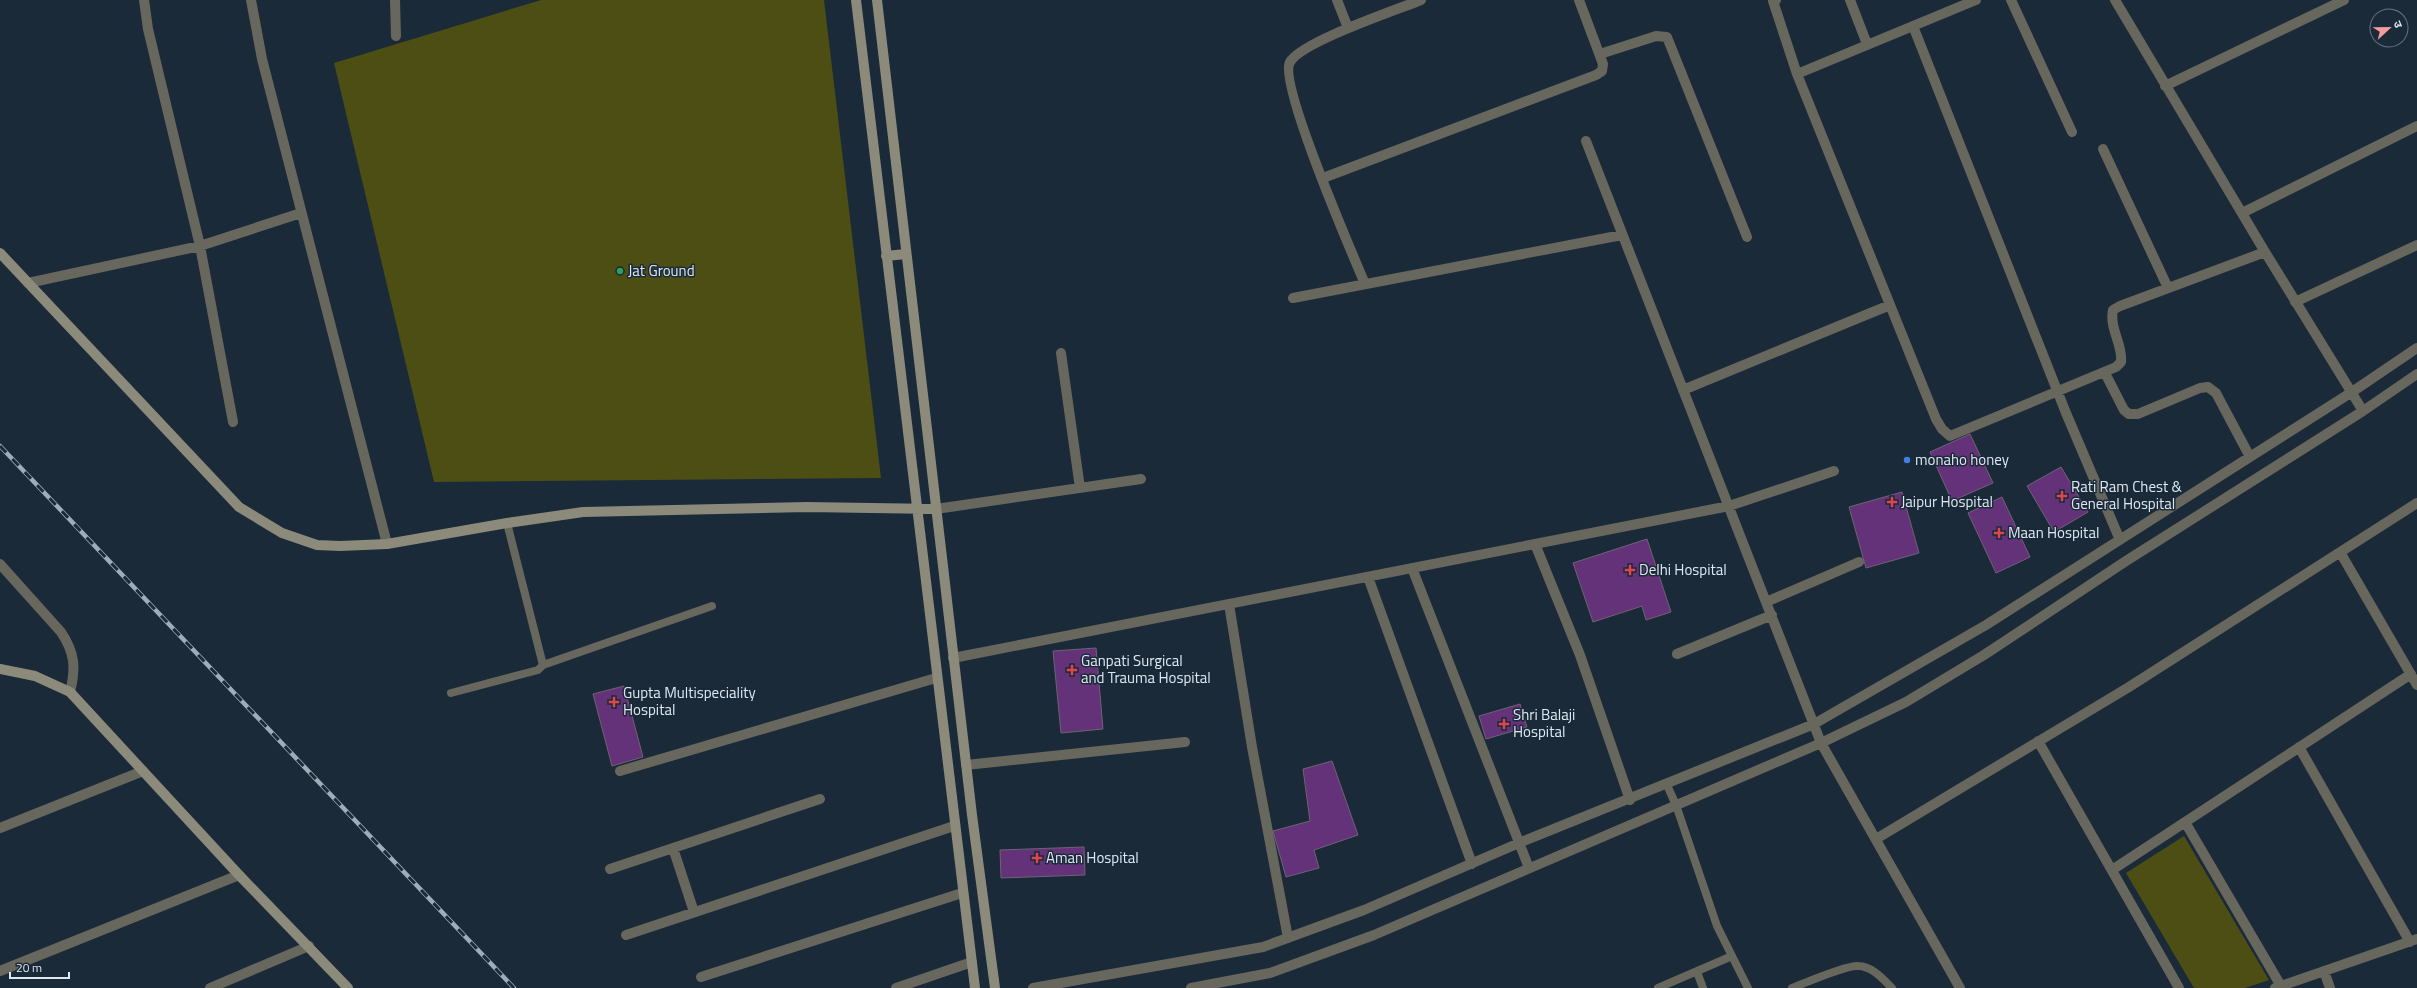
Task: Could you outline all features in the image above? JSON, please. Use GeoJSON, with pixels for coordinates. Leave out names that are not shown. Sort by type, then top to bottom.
{"type":"FeatureCollection","features":[{"type":"Feature","properties":{"kind":"main road"},"geometry":{"type":"LineString","coordinates":[[856,0],[936,678],[975,988]]}},
{"type":"Feature","properties":{"kind":"main road"},"geometry":{"type":"LineString","coordinates":[[877,0],[953,658],[995,988]]}},
{"type":"Feature","properties":{"kind":"main road"},"geometry":{"type":"LineString","coordinates":[[0,253],[239,507],[282,533],[317,545],[387,544],[507,523],[583,512],[807,507],[936,509]]}},
{"type":"Feature","properties":{"kind":"main road"},"geometry":{"type":"LineString","coordinates":[[886,256],[906,254]]}},
{"type":"Feature","properties":{"kind":"main road"},"geometry":{"type":"LineString","coordinates":[[0,669],[35,676],[70,692],[239,875],[348,988]]}},
{"type":"Feature","properties":{"kind":"street"},"geometry":{"type":"LineString","coordinates":[[144,0],[148,29],[200,246],[233,422]]}},
{"type":"Feature","properties":{"kind":"street"},"geometry":{"type":"LineString","coordinates":[[251,0],[262,59],[387,544]]}},
{"type":"Feature","properties":{"kind":"street"},"geometry":{"type":"LineString","coordinates":[[395,0],[396,36]]}},
{"type":"Feature","properties":{"kind":"street"},"geometry":{"type":"LineString","coordinates":[[1337,0],[1348,28]]}},
{"type":"Feature","properties":{"kind":"street"},"geometry":{"type":"LineString","coordinates":[[1364,284],[1300,119],[1288,73],[1289,63],[1295,55],[1348,28],[1420,0]]}},
{"type":"Feature","properties":{"kind":"street"},"geometry":{"type":"LineString","coordinates":[[1323,178],[1596,75],[1602,71],[1603,64],[1600,54],[1579,0]]}},
{"type":"Feature","properties":{"kind":"street"},"geometry":{"type":"LineString","coordinates":[[1774,0],[1797,74],[1936,419],[1942,429],[1950,436],[2105,373],[2121,362],[2122,354],[2111,321],[2113,310],[2265,252]]}},
{"type":"Feature","properties":{"kind":"street"},"geometry":{"type":"LineString","coordinates":[[1850,0],[1867,44]]}},
{"type":"Feature","properties":{"kind":"street"},"geometry":{"type":"LineString","coordinates":[[1797,74],[1976,0]]}},
{"type":"Feature","properties":{"kind":"street"},"geometry":{"type":"LineString","coordinates":[[2011,0],[2072,132]]}},
{"type":"Feature","properties":{"kind":"street"},"geometry":{"type":"LineString","coordinates":[[2116,0],[2165,86],[2363,412]]}},
{"type":"Feature","properties":{"kind":"street"},"geometry":{"type":"LineString","coordinates":[[2165,86],[2344,0]]}},
{"type":"Feature","properties":{"kind":"street"},"geometry":{"type":"LineString","coordinates":[[1913,26],[2066,413],[2120,540]]}},
{"type":"Feature","properties":{"kind":"street"},"geometry":{"type":"LineString","coordinates":[[1600,54],[1656,36],[1667,37],[1747,237]]}},
{"type":"Feature","properties":{"kind":"street"},"geometry":{"type":"LineString","coordinates":[[2242,213],[2417,126]]}},
{"type":"Feature","properties":{"kind":"street"},"geometry":{"type":"LineString","coordinates":[[1586,141],[1822,743],[1960,988]]}},
{"type":"Feature","properties":{"kind":"street"},"geometry":{"type":"LineString","coordinates":[[2102,149],[2168,288]]}},
{"type":"Feature","properties":{"kind":"street"},"geometry":{"type":"LineString","coordinates":[[28,283],[200,246],[301,213]]}},
{"type":"Feature","properties":{"kind":"street"},"geometry":{"type":"LineString","coordinates":[[1292,298],[1622,235]]}},
{"type":"Feature","properties":{"kind":"street"},"geometry":{"type":"LineString","coordinates":[[2295,302],[2417,245]]}},
{"type":"Feature","properties":{"kind":"street"},"geometry":{"type":"LineString","coordinates":[[1683,390],[1890,305]]}},
{"type":"Feature","properties":{"kind":"street"},"geometry":{"type":"LineString","coordinates":[[1033,988],[1263,947],[1364,910],[1519,844],[1667,786],[1814,724],[1986,625],[2352,392],[2417,348]]}},
{"type":"Feature","properties":{"kind":"street"},"geometry":{"type":"LineString","coordinates":[[1061,353],[1080,488]]}},
{"type":"Feature","properties":{"kind":"street"},"geometry":{"type":"LineString","coordinates":[[2105,373],[2124,410],[2129,414],[2138,414],[2200,388],[2208,388],[2216,394],[2250,457]]}},
{"type":"Feature","properties":{"kind":"street"},"geometry":{"type":"LineString","coordinates":[[1190,988],[1270,973],[1374,935],[1822,743],[1906,702],[1984,656],[2126,561],[2363,412],[2417,374]]}},
{"type":"Feature","properties":{"kind":"street"},"geometry":{"type":"LineString","coordinates":[[953,658],[1728,506],[1834,471]]}},
{"type":"Feature","properties":{"kind":"street"},"geometry":{"type":"LineString","coordinates":[[936,509],[1141,479]]}},
{"type":"Feature","properties":{"kind":"street"},"geometry":{"type":"LineString","coordinates":[[1876,839],[2129,686],[2417,502]]}},
{"type":"Feature","properties":{"kind":"street"},"geometry":{"type":"LineString","coordinates":[[1535,544],[1580,655],[1630,800]]}},
{"type":"Feature","properties":{"kind":"street"},"geometry":{"type":"LineString","coordinates":[[2340,552],[2417,685]]}},
{"type":"Feature","properties":{"kind":"street"},"geometry":{"type":"LineString","coordinates":[[1766,602],[1858,562]]}},
{"type":"Feature","properties":{"kind":"street"},"geometry":{"type":"LineString","coordinates":[[0,564],[61,632],[72,651],[74,668],[70,692]]}},
{"type":"Feature","properties":{"kind":"street"},"geometry":{"type":"LineString","coordinates":[[1412,568],[1529,868]]}},
{"type":"Feature","properties":{"kind":"street"},"geometry":{"type":"LineString","coordinates":[[1368,577],[1472,864]]}},
{"type":"Feature","properties":{"kind":"street"},"geometry":{"type":"LineString","coordinates":[[1229,604],[1252,747],[1288,938]]}},
{"type":"Feature","properties":{"kind":"street"},"geometry":{"type":"LineString","coordinates":[[1677,654],[1772,615]]}},
{"type":"Feature","properties":{"kind":"street"},"geometry":{"type":"LineString","coordinates":[[2112,870],[2411,674]]}},
{"type":"Feature","properties":{"kind":"street"},"geometry":{"type":"LineString","coordinates":[[620,771],[936,678]]}},
{"type":"Feature","properties":{"kind":"street"},"geometry":{"type":"LineString","coordinates":[[2038,741],[2178,988]]}},
{"type":"Feature","properties":{"kind":"street"},"geometry":{"type":"LineString","coordinates":[[966,765],[1185,742]]}},
{"type":"Feature","properties":{"kind":"street"},"geometry":{"type":"LineString","coordinates":[[2185,822],[2278,987],[2413,940],[2299,747]]}},
{"type":"Feature","properties":{"kind":"street"},"geometry":{"type":"LineString","coordinates":[[0,828],[143,771]]}},
{"type":"Feature","properties":{"kind":"street"},"geometry":{"type":"LineString","coordinates":[[610,869],[820,799]]}},
{"type":"Feature","properties":{"kind":"street"},"geometry":{"type":"LineString","coordinates":[[626,935],[954,826]]}},
{"type":"Feature","properties":{"kind":"street"},"geometry":{"type":"LineString","coordinates":[[673,848],[694,912]]}},
{"type":"Feature","properties":{"kind":"street"},"geometry":{"type":"LineString","coordinates":[[0,971],[239,875]]}},
{"type":"Feature","properties":{"kind":"street"},"geometry":{"type":"LineString","coordinates":[[701,977],[962,893]]}},
{"type":"Feature","properties":{"kind":"street"},"geometry":{"type":"LineString","coordinates":[[210,988],[309,946]]}},
{"type":"Feature","properties":{"kind":"street"},"geometry":{"type":"LineString","coordinates":[[896,988],[972,962]]}},
{"type":"Feature","properties":{"kind":"street"},"geometry":{"type":"LineString","coordinates":[[2324,971],[2330,988]]}},
{"type":"Feature","properties":{"kind":"lane"},"geometry":{"type":"LineString","coordinates":[[507,523],[543,665]]}},
{"type":"Feature","properties":{"kind":"lane"},"geometry":{"type":"LineString","coordinates":[[451,693],[538,670],[543,665],[712,606]]}},
{"type":"Feature","properties":{"kind":"lane"},"geometry":{"type":"LineString","coordinates":[[1667,786],[1676,805],[1717,926],[1748,988]]}},
{"type":"Feature","properties":{"kind":"lane"},"geometry":{"type":"LineString","coordinates":[[1658,988],[1675,985],[1697,972],[1732,956]]}},
{"type":"Feature","properties":{"kind":"lane"},"geometry":{"type":"LineString","coordinates":[[1792,988],[1814,979],[1858,966],[1875,972],[1892,988]]}},
{"type":"Feature","properties":{"kind":"lane"},"geometry":{"type":"LineString","coordinates":[[1697,972],[1703,988]]}},
{"type":"Feature","properties":{"kind":"shaded area","name":"Jat Ground"},"geometry":{"type":"Polygon","coordinates":[[[541,0],[824,0],[881,478],[434,482],[334,63],[541,0]]]}},
{"type":"Feature","properties":{"kind":"shaded area"},"geometry":{"type":"Polygon","coordinates":[[[2184,836],[2269,980],[2245,988],[2194,988],[2126,873],[2184,836]]]}},
{"type":"Feature","properties":{"kind":"building"},"geometry":{"type":"Polygon","coordinates":[[[1970,434],[1993,483],[1952,501],[1930,452],[1970,434]]]}},
{"type":"Feature","properties":{"kind":"building"},"geometry":{"type":"Polygon","coordinates":[[[2061,467],[2088,512],[2054,532],[2027,486],[2061,467]]]}},
{"type":"Feature","properties":{"kind":"building"},"geometry":{"type":"Polygon","coordinates":[[[1902,492],[1919,553],[1866,568],[1849,507],[1902,492]]]}},
{"type":"Feature","properties":{"kind":"building"},"geometry":{"type":"Polygon","coordinates":[[[2002,497],[2030,557],[1996,573],[1968,513],[2002,497]]]}},
{"type":"Feature","properties":{"kind":"building"},"geometry":{"type":"Polygon","coordinates":[[[1647,539],[1671,612],[1646,620],[1642,606],[1593,622],[1573,563],[1647,539]]]}},
{"type":"Feature","properties":{"kind":"building"},"geometry":{"type":"Polygon","coordinates":[[[1096,648],[1103,729],[1061,733],[1053,651],[1096,648]]]}},
{"type":"Feature","properties":{"kind":"building"},"geometry":{"type":"Polygon","coordinates":[[[624,686],[643,757],[612,766],[593,694],[624,686]]]}},
{"type":"Feature","properties":{"kind":"building"},"geometry":{"type":"Polygon","coordinates":[[[1520,704],[1527,727],[1486,739],[1479,716],[1520,704]]]}},
{"type":"Feature","properties":{"kind":"building"},"geometry":{"type":"Polygon","coordinates":[[[1332,761],[1358,835],[1314,850],[1319,868],[1286,877],[1273,831],[1310,821],[1303,769],[1332,761]]]}},
{"type":"Feature","properties":{"kind":"building"},"geometry":{"type":"Polygon","coordinates":[[[1084,847],[1085,875],[1001,878],[1000,850],[1084,847]]]}},
{"type":"Feature","properties":{"kind":"railway"},"geometry":{"type":"LineString","coordinates":[[0,446],[514,988]]}},
{"type":"Feature","properties":{"kind":"place","name":"Jat Ground"},"geometry":{"type":"Point","coordinates":[620,271]}},
{"type":"Feature","properties":{"kind":"place","name":"monaho honey"},"geometry":{"type":"Point","coordinates":[1907,460]}},
{"type":"Feature","properties":{"kind":"place","name":"Rati Ram Chest & General Hospital"},"geometry":{"type":"Point","coordinates":[2062,496]}},
{"type":"Feature","properties":{"kind":"place","name":"Jaipur Hospital"},"geometry":{"type":"Point","coordinates":[1892,502]}},
{"type":"Feature","properties":{"kind":"place","name":"Maan Hospital"},"geometry":{"type":"Point","coordinates":[1999,533]}},
{"type":"Feature","properties":{"kind":"place","name":"Delhi Hospital"},"geometry":{"type":"Point","coordinates":[1630,570]}},
{"type":"Feature","properties":{"kind":"place","name":"Ganpati Surgical and Trauma Hospital"},"geometry":{"type":"Point","coordinates":[1072,670]}},
{"type":"Feature","properties":{"kind":"place","name":"Gupta Multispeciality Hospital"},"geometry":{"type":"Point","coordinates":[614,702]}},
{"type":"Feature","properties":{"kind":"place","name":"Shri Balaji Hospital"},"geometry":{"type":"Point","coordinates":[1504,724]}},
{"type":"Feature","properties":{"kind":"place","name":"Aman Hospital"},"geometry":{"type":"Point","coordinates":[1037,858]}}]}
